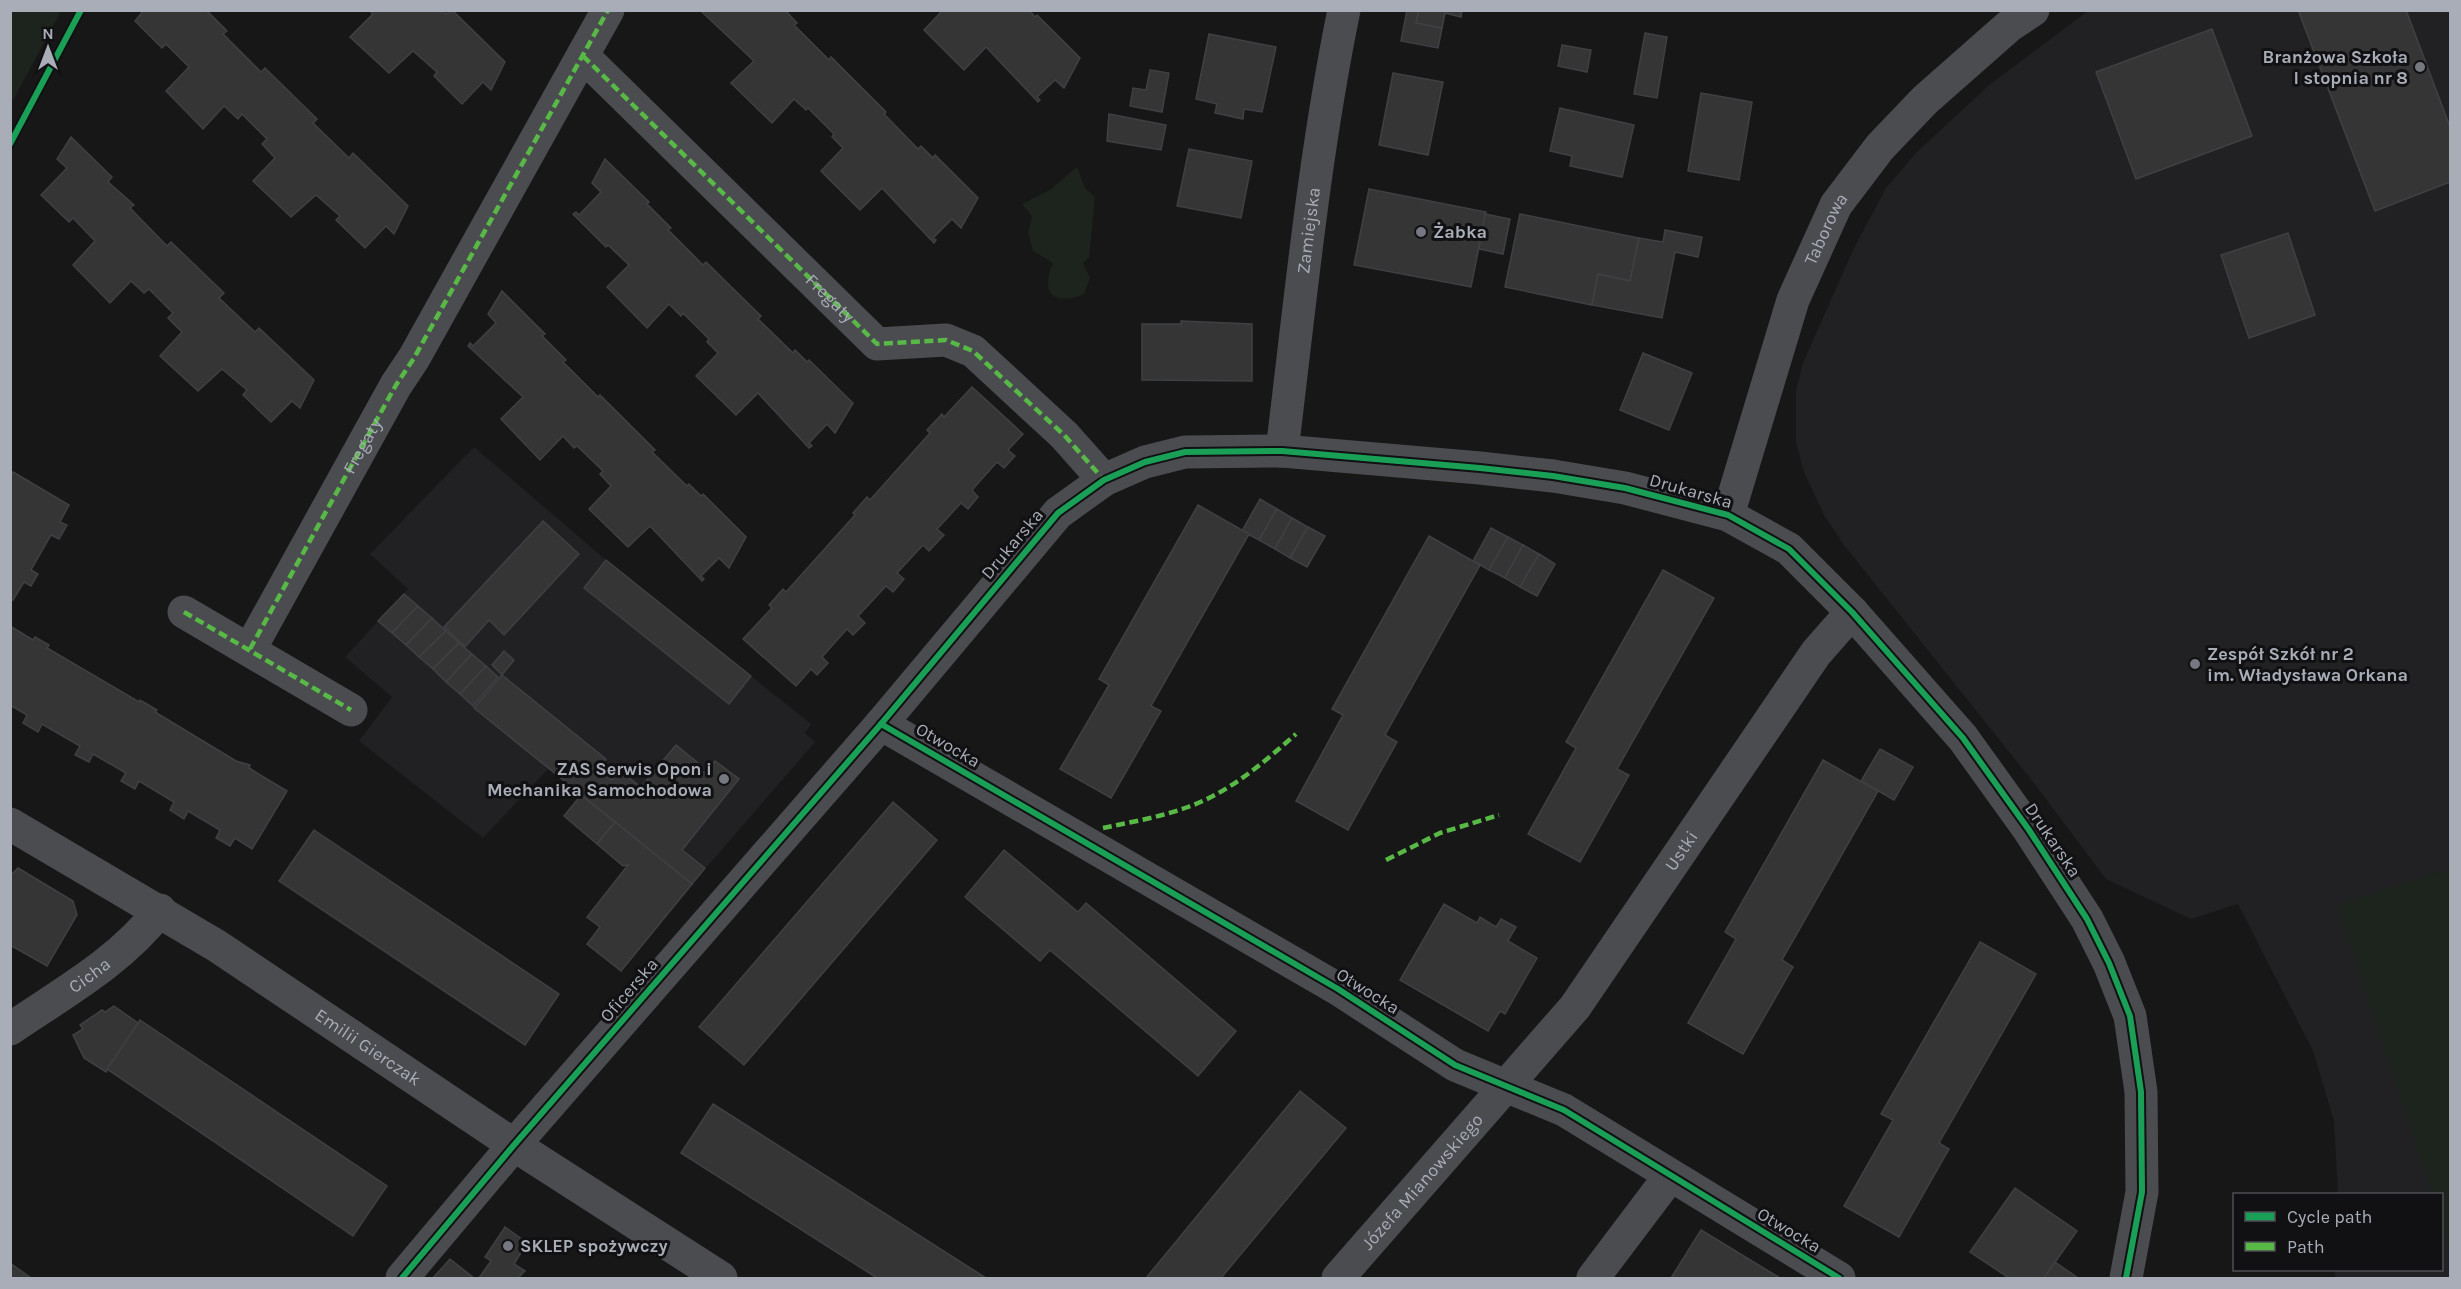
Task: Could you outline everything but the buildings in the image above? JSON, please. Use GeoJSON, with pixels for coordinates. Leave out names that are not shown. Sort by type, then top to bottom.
{"type":"FeatureCollection","features":[{"type":"Feature","properties":{"kind":"street","name":"Fregaty"},"geometry":{"type":"LineString","coordinates":[[250,649],[608,10]]}},
{"type":"Feature","properties":{"kind":"street","name":"Zamiejska"},"geometry":{"type":"LineString","coordinates":[[1282,451],[1317,154],[1326,94],[1344,10]]}},
{"type":"Feature","properties":{"kind":"street","name":"Taborowa"},"geometry":{"type":"LineString","coordinates":[[1728,515],[1793,300],[1836,205],[1880,147],[1924,100],[2009,26],[2032,10]]}},
{"type":"Feature","properties":{"kind":"street","name":"Fregaty"},"geometry":{"type":"LineString","coordinates":[[583,56],[877,344],[946,340],[973,351],[1064,435],[1104,480]]}},
{"type":"Feature","properties":{"kind":"street","name":"Drukarska"},"geometry":{"type":"LineString","coordinates":[[881,724],[1058,513],[1104,480],[1145,462],[1185,452],[1282,451],[1553,476],[1625,488],[1728,515],[1789,549],[1852,612],[1963,738],[2036,840],[2087,919],[2109,963],[2130,1016],[2141,1092],[2142,1192],[2126,1278]]}},
{"type":"Feature","properties":{"kind":"street"},"geometry":{"type":"LineString","coordinates":[[184,612],[351,710]]}},
{"type":"Feature","properties":{"kind":"street","name":"Ustki"},"geometry":{"type":"LineString","coordinates":[[1507,1086],[1575,1007],[1816,653],[1852,612]]}},
{"type":"Feature","properties":{"kind":"street","name":"Otwocka"},"geometry":{"type":"LineString","coordinates":[[881,724],[1338,989],[1455,1065],[1564,1110],[1839,1278]]}},
{"type":"Feature","properties":{"kind":"street","name":"Oficerska"},"geometry":{"type":"LineString","coordinates":[[402,1278],[514,1145],[881,724]]}},
{"type":"Feature","properties":{"kind":"street","name":"Emilii Gierczak"},"geometry":{"type":"LineString","coordinates":[[10,824],[160,910],[226,951],[514,1145],[721,1278]]}},
{"type":"Feature","properties":{"kind":"street","name":"Cicha"},"geometry":{"type":"LineString","coordinates":[[10,1029],[116,956],[142,933],[160,910]]}},
{"type":"Feature","properties":{"kind":"street","name":"Józefa Mianowskiego"},"geometry":{"type":"LineString","coordinates":[[1338,1278],[1507,1086]]}},
{"type":"Feature","properties":{"kind":"street"},"geometry":{"type":"LineString","coordinates":[[1593,1278],[1670,1176]]}},
{"type":"Feature","properties":{"kind":"shaded area"},"geometry":{"type":"Polygon","coordinates":[[[10,11],[61,11],[11,104],[10,11]]]}},
{"type":"Feature","properties":{"kind":"shaded area","name":"Zespół Szkół nr 2 im. Władysława Orkana"},"geometry":{"type":"Polygon","coordinates":[[[2088,11],[2450,11],[2450,1278],[2335,1278],[2335,1271],[2443,1271],[2443,1193],[2338,1193],[2334,1121],[2313,1051],[2238,904],[2191,919],[2106,879],[2033,782],[1844,545],[1824,515],[1804,472],[1796,442],[1796,391],[1803,363],[1854,248],[1886,188],[1916,153],[1988,86],[2088,11]]]}},
{"type":"Feature","properties":{"kind":"shaded area"},"geometry":{"type":"Polygon","coordinates":[[[1077,167],[1085,188],[1095,197],[1089,257],[1083,263],[1090,278],[1084,294],[1064,299],[1052,295],[1049,289],[1049,273],[1053,263],[1033,251],[1028,233],[1032,216],[1022,204],[1050,190],[1077,167]]]}},
{"type":"Feature","properties":{"kind":"shaded area"},"geometry":{"type":"Polygon","coordinates":[[[474,447],[606,560],[811,724],[805,733],[815,742],[692,884],[548,769],[483,838],[359,741],[392,697],[345,657],[408,589],[370,554],[474,447]]]}},
{"type":"Feature","properties":{"kind":"shaded area"},"geometry":{"type":"Polygon","coordinates":[[[2450,868],[2450,1252],[2443,1228],[2443,1193],[2432,1193],[2337,905],[2450,868]]]}},
{"type":"Feature","properties":{"kind":"marked path"},"geometry":{"type":"LineString","coordinates":[[250,649],[608,10]]}},
{"type":"Feature","properties":{"kind":"marked path"},"geometry":{"type":"LineString","coordinates":[[583,56],[877,344],[946,340],[973,351],[1064,435],[1104,480]]}},
{"type":"Feature","properties":{"kind":"marked path"},"geometry":{"type":"LineString","coordinates":[[184,612],[351,710]]}},
{"type":"Feature","properties":{"kind":"marked path"},"geometry":{"type":"LineString","coordinates":[[1103,828],[1167,814],[1203,801],[1245,776],[1296,734]]}},
{"type":"Feature","properties":{"kind":"marked path"},"geometry":{"type":"LineString","coordinates":[[1386,860],[1440,833],[1499,815]]}},
{"type":"Feature","properties":{"kind":"cycle path"},"geometry":{"type":"LineString","coordinates":[[10,144],[81,10]]}},
{"type":"Feature","properties":{"kind":"cycle path"},"geometry":{"type":"LineString","coordinates":[[402,1278],[514,1145],[881,724],[1058,513],[1104,480],[1145,462],[1185,452],[1282,451],[1480,468],[1553,476],[1625,488],[1728,515],[1789,549],[1852,612],[1963,738],[2029,830],[2087,919],[2109,963],[2130,1016],[2141,1092],[2142,1192],[2126,1278]]}},
{"type":"Feature","properties":{"kind":"cycle path"},"geometry":{"type":"LineString","coordinates":[[881,724],[1338,989],[1455,1065],[1564,1110],[1839,1278]]}},
{"type":"Feature","properties":{"kind":"place","name":"Branżowa Szkoła I stopnia nr 8"},"geometry":{"type":"Point","coordinates":[2420,67]}},
{"type":"Feature","properties":{"kind":"place","name":"Żabka"},"geometry":{"type":"Point","coordinates":[1421,232]}},
{"type":"Feature","properties":{"kind":"place","name":"Zespół Szkół nr 2 im. Władysława Orkana"},"geometry":{"type":"Point","coordinates":[2195,664]}},
{"type":"Feature","properties":{"kind":"place","name":"ZAS Serwis Opon i Mechanika Samochodowa"},"geometry":{"type":"Point","coordinates":[724,779]}},
{"type":"Feature","properties":{"kind":"place","name":"SKLEP spożywczy"},"geometry":{"type":"Point","coordinates":[508,1246]}}]}
